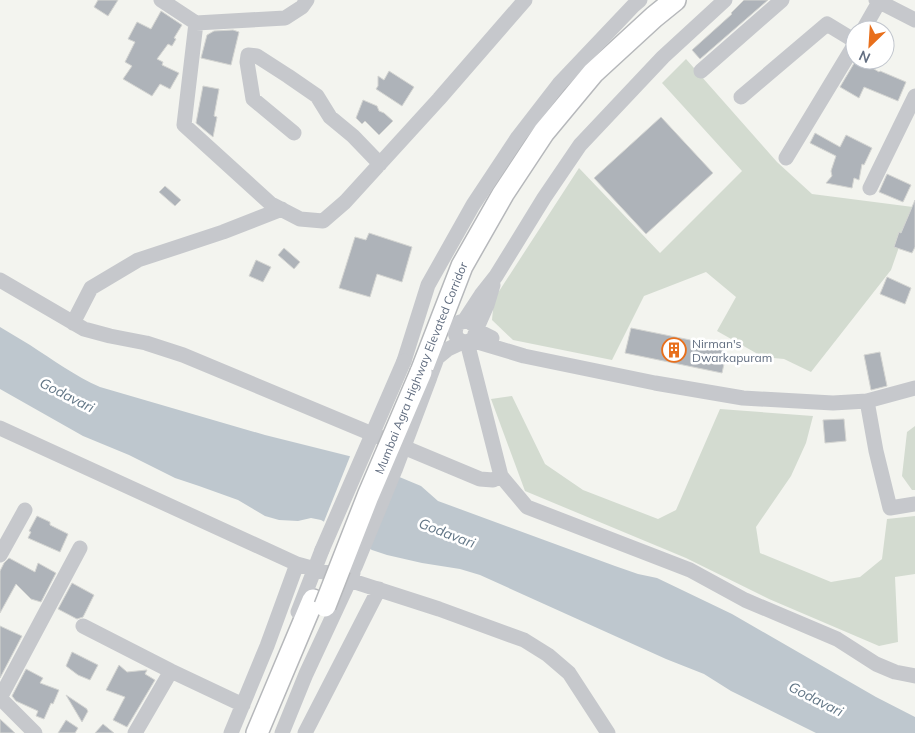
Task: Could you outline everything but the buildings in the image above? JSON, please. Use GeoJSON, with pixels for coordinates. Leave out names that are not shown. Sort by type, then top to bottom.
{"type":"FeatureCollection","features":[{"type":"Feature","properties":{"kind":"highway","name":"Mumbai Agra Highway Elevated Corridor"},"geometry":{"type":"LineString","coordinates":[[257,733],[313,600],[448,265],[490,190],[531,130],[566,86],[619,30],[653,0]]}},
{"type":"Feature","properties":{"kind":"highway","name":"Mumbai Agra Highway Elevated Corridor"},"geometry":{"type":"LineString","coordinates":[[272,733],[296,678],[368,496],[421,372],[462,266],[503,194],[544,132],[593,74],[675,0]]}},
{"type":"Feature","properties":{"kind":"street"},"geometry":{"type":"LineString","coordinates":[[161,0],[196,23],[285,18],[302,7],[307,0]]}},
{"type":"Feature","properties":{"kind":"street"},"geometry":{"type":"LineString","coordinates":[[196,23],[184,125],[271,204],[300,219],[323,221],[345,202],[380,164],[525,0]]}},
{"type":"Feature","properties":{"kind":"street"},"geometry":{"type":"LineString","coordinates":[[247,733],[316,569],[322,550],[404,361],[428,285],[473,205],[518,137],[560,84],[640,0]]}},
{"type":"Feature","properties":{"kind":"street"},"geometry":{"type":"LineString","coordinates":[[725,0],[663,57],[580,145],[544,198],[496,276],[481,295],[468,335],[501,476],[527,507],[690,570],[746,600],[837,639],[876,664],[895,672],[915,676]]}},
{"type":"Feature","properties":{"kind":"street"},"geometry":{"type":"LineString","coordinates":[[701,71],[782,0]]}},
{"type":"Feature","properties":{"kind":"street"},"geometry":{"type":"LineString","coordinates":[[868,20],[877,1],[915,20]]}},
{"type":"Feature","properties":{"kind":"street"},"geometry":{"type":"LineString","coordinates":[[741,97],[827,24],[845,36]]}},
{"type":"Feature","properties":{"kind":"street"},"geometry":{"type":"LineString","coordinates":[[294,133],[253,99],[247,62],[248,55],[257,56],[317,96],[330,117],[353,136],[380,164]]}},
{"type":"Feature","properties":{"kind":"street"},"geometry":{"type":"LineString","coordinates":[[786,158],[845,60]]}},
{"type":"Feature","properties":{"kind":"street"},"geometry":{"type":"LineString","coordinates":[[870,188],[915,96]]}},
{"type":"Feature","properties":{"kind":"street"},"geometry":{"type":"LineString","coordinates":[[73,323],[91,288],[138,260],[223,232],[282,209]]}},
{"type":"Feature","properties":{"kind":"street"},"geometry":{"type":"LineString","coordinates":[[282,733],[306,674],[352,574],[395,470],[437,358],[468,335],[487,305],[496,276]]}},
{"type":"Feature","properties":{"kind":"street"},"geometry":{"type":"LineString","coordinates":[[0,280],[84,329],[146,343],[183,355],[480,479],[493,480],[501,476]]}},
{"type":"Feature","properties":{"kind":"street"},"geometry":{"type":"LineString","coordinates":[[487,305],[487,322],[490,335],[496,344],[506,351]]}},
{"type":"Feature","properties":{"kind":"street"},"geometry":{"type":"LineString","coordinates":[[468,335],[492,338]]}},
{"type":"Feature","properties":{"kind":"street"},"geometry":{"type":"LineString","coordinates":[[468,335],[506,351],[534,358],[655,383],[743,398],[833,403],[867,401],[915,388]]}},
{"type":"Feature","properties":{"kind":"street"},"geometry":{"type":"LineString","coordinates":[[867,401],[876,451],[890,508],[915,504]]}},
{"type":"Feature","properties":{"kind":"street"},"geometry":{"type":"LineString","coordinates":[[0,428],[298,564],[316,569],[352,574],[379,590],[439,609],[524,640],[548,655],[569,673],[608,733]]}},
{"type":"Feature","properties":{"kind":"street"},"geometry":{"type":"LineString","coordinates":[[0,554],[25,510]]}},
{"type":"Feature","properties":{"kind":"street"},"geometry":{"type":"LineString","coordinates":[[35,733],[0,698],[80,548]]}},
{"type":"Feature","properties":{"kind":"street"},"geometry":{"type":"LineString","coordinates":[[231,733],[298,564]]}},
{"type":"Feature","properties":{"kind":"street"},"geometry":{"type":"LineString","coordinates":[[305,733],[379,590]]}},
{"type":"Feature","properties":{"kind":"street"},"geometry":{"type":"LineString","coordinates":[[83,626],[243,705]]}},
{"type":"Feature","properties":{"kind":"street"},"geometry":{"type":"LineString","coordinates":[[135,733],[172,671]]}},
{"type":"Feature","properties":{"kind":"shaded area"},"geometry":{"type":"Polygon","coordinates":[[[686,59],[777,162],[812,194],[913,207],[891,270],[811,372],[784,359],[763,357],[717,331],[736,297],[706,272],[644,296],[612,360],[513,340],[492,320],[494,299],[579,168],[660,253],[742,171],[662,83],[686,59]]]}},
{"type":"Feature","properties":{"kind":"shaded area"},"geometry":{"type":"Polygon","coordinates":[[[512,396],[545,464],[583,490],[658,519],[676,510],[720,409],[813,416],[806,443],[791,476],[756,527],[760,553],[831,582],[860,577],[882,559],[887,519],[915,516],[915,574],[895,577],[898,642],[879,646],[769,599],[686,558],[525,491],[491,399],[512,396]]]}},
{"type":"Feature","properties":{"kind":"shaded area"},"geometry":{"type":"Polygon","coordinates":[[[915,426],[915,490],[912,490],[902,476],[907,432],[915,426]]]}},
{"type":"Feature","properties":{"kind":"water","name":"Godavari"},"geometry":{"type":"Polygon","coordinates":[[[0,327],[73,373],[100,387],[265,435],[349,456],[421,486],[438,501],[615,566],[657,578],[732,614],[876,697],[915,717],[915,733],[816,733],[731,691],[704,674],[666,659],[480,575],[460,569],[387,555],[372,550],[321,520],[311,518],[298,521],[279,520],[265,516],[238,500],[175,478],[129,455],[83,436],[0,389],[0,327]]]}},
{"type":"Feature","properties":{"kind":"pier"},"geometry":{"type":"Polygon","coordinates":[[[351,454],[388,470],[358,544],[323,524],[351,454]]]}},
{"type":"Feature","properties":{"kind":"place","name":"Nirman's Dwarkapuram"},"geometry":{"type":"Point","coordinates":[674,350]}}]}
